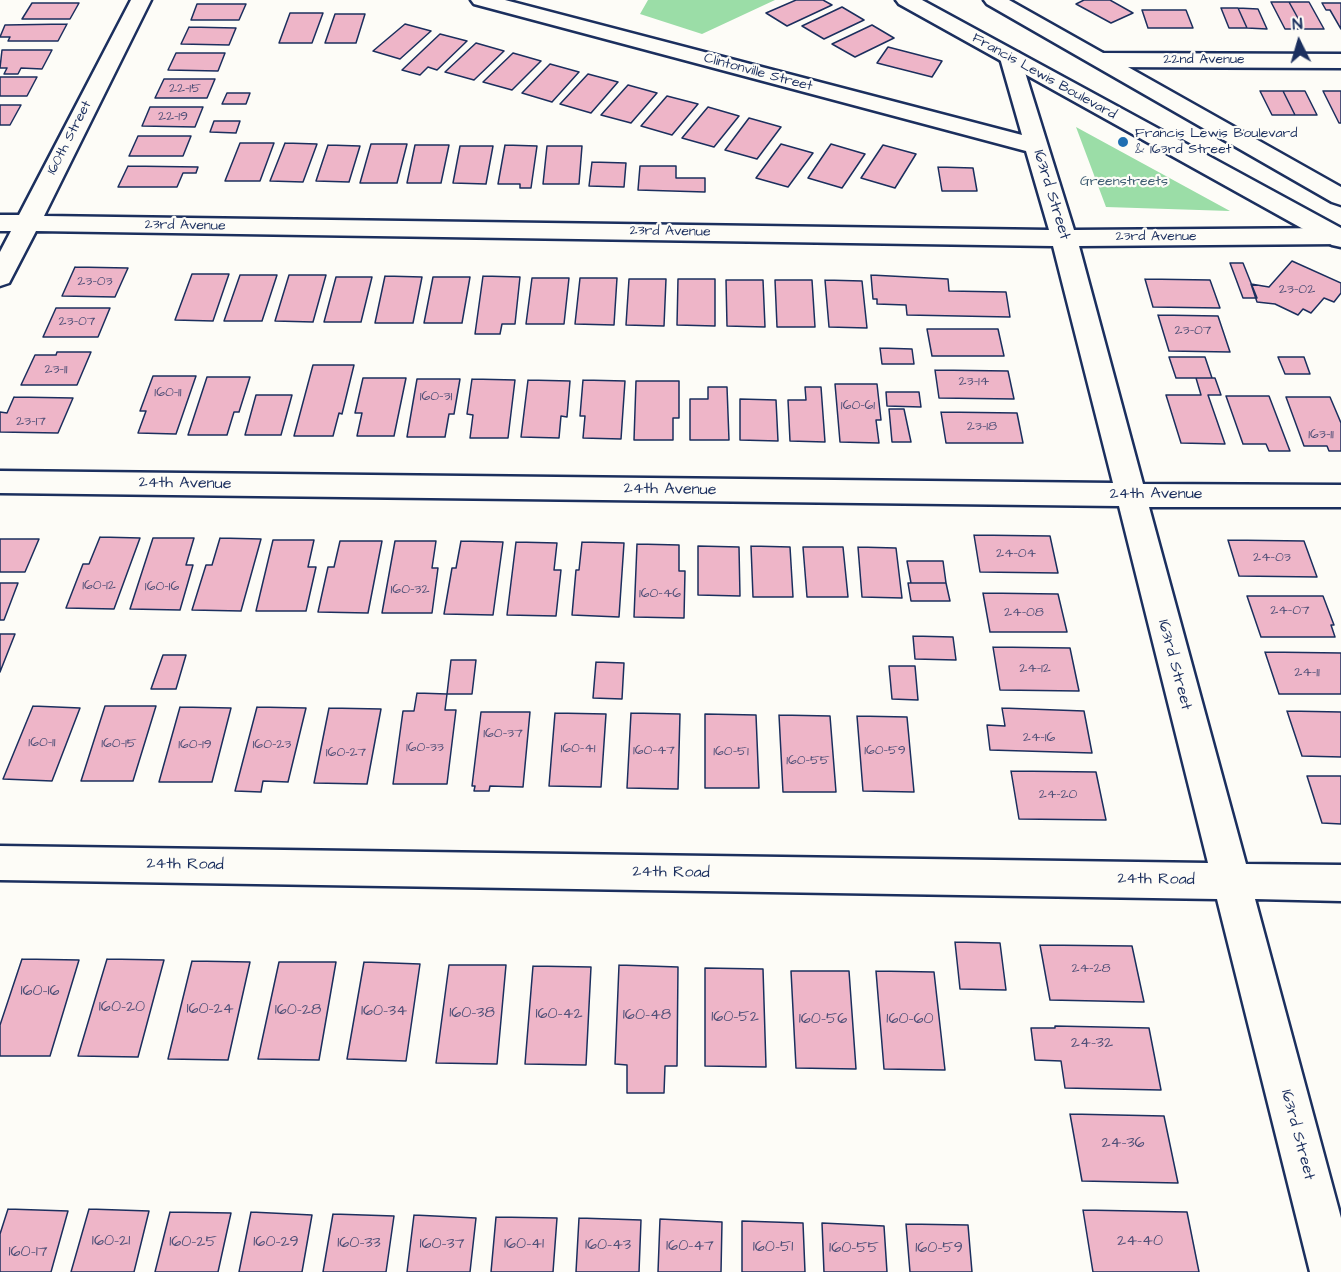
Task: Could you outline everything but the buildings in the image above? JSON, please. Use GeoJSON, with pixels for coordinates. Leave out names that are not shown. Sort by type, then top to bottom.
{"type":"FeatureCollection","features":[{"type":"Feature","properties":{"kind":"street","name":"160th Street"},"geometry":{"type":"LineString","coordinates":[[0,277],[141,0]]}},
{"type":"Feature","properties":{"kind":"street","name":"Clintonville Street"},"geometry":{"type":"LineString","coordinates":[[481,0],[1036,146]]}},
{"type":"Feature","properties":{"kind":"street","name":"Francis Lewis Boulevard"},"geometry":{"type":"LineString","coordinates":[[906,0],[1339,237]]}},
{"type":"Feature","properties":{"kind":"street"},"geometry":{"type":"LineString","coordinates":[[996,3],[1103,60],[1341,197]]}},
{"type":"Feature","properties":{"kind":"street","name":"163rd Street"},"geometry":{"type":"LineString","coordinates":[[1011,58],[1064,238],[1333,1272]]}},
{"type":"Feature","properties":{"kind":"street","name":"22nd Avenue"},"geometry":{"type":"LineString","coordinates":[[1103,60],[1341,61]]}},
{"type":"Feature","properties":{"kind":"street","name":"23rd Avenue"},"geometry":{"type":"LineString","coordinates":[[0,223],[1064,238],[1339,237]]}},
{"type":"Feature","properties":{"kind":"street","name":"24th Avenue"},"geometry":{"type":"LineString","coordinates":[[0,482],[1341,496]]}},
{"type":"Feature","properties":{"kind":"street","name":"24th Road"},"geometry":{"type":"LineString","coordinates":[[0,863],[1341,884]]}},
{"type":"Feature","properties":{"kind":"green space"},"geometry":{"type":"Polygon","coordinates":[[[648,0],[775,0],[702,34],[640,14],[648,0]]]}},
{"type":"Feature","properties":{"kind":"green space","name":"Greenstreets"},"geometry":{"type":"Polygon","coordinates":[[[1076,127],[1230,211],[1106,207],[1076,127]]]}},
{"type":"Feature","properties":{"kind":"place","name":"Francis Lewis Boulevard & 163rd Street"},"geometry":{"type":"Point","coordinates":[1123,142]}}]}
